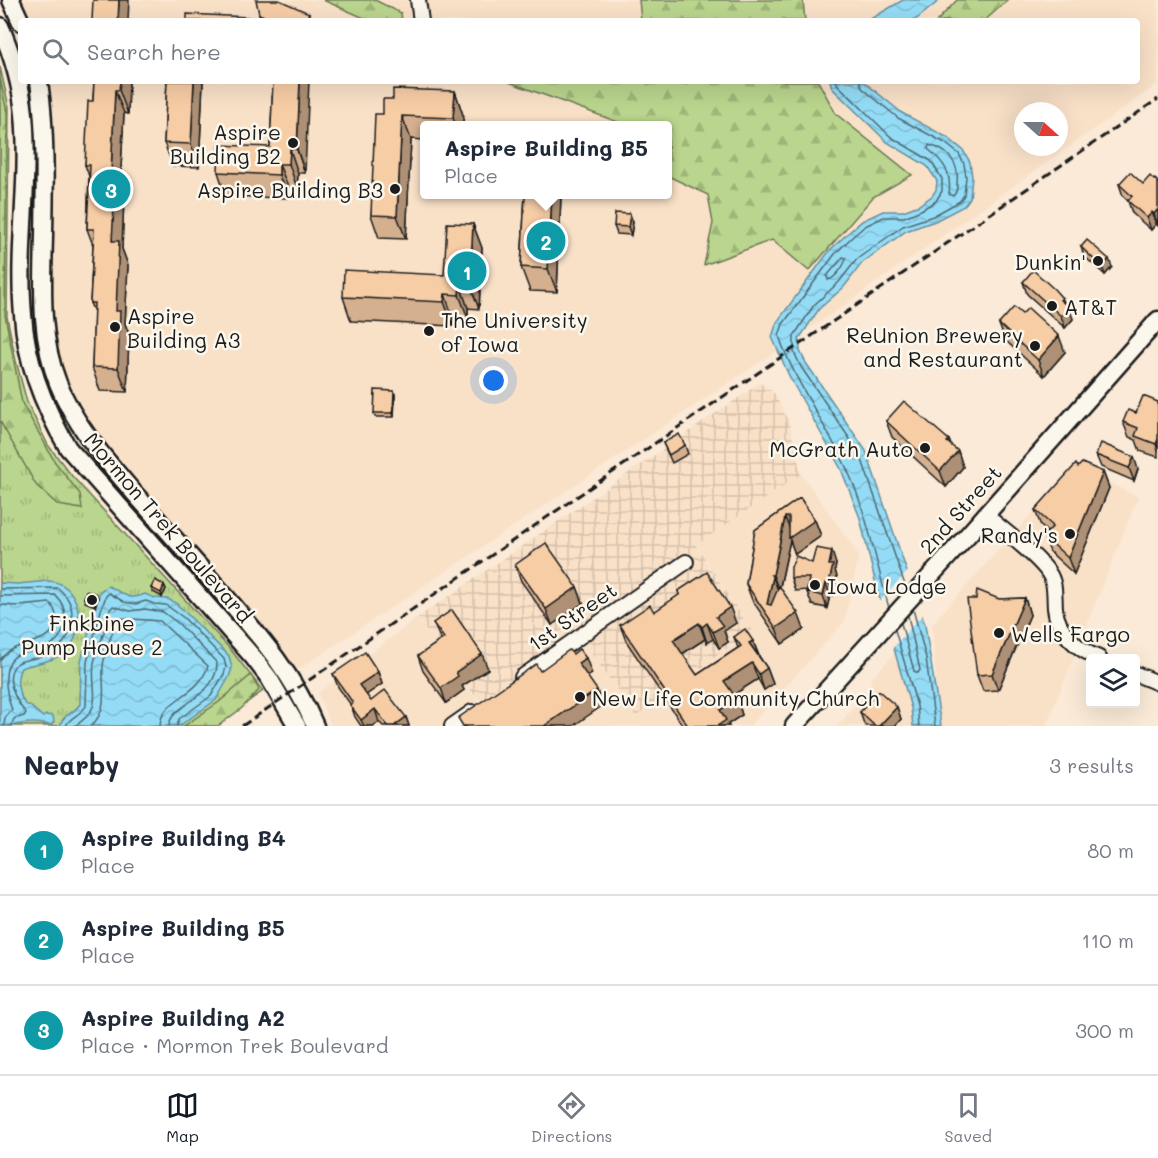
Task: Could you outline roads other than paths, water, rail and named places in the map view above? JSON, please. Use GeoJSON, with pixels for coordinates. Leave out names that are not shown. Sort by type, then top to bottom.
{"type":"FeatureCollection","features":[{"type":"Feature","properties":{"kind":"main road"},"geometry":{"type":"LineString","coordinates":[[11,0],[19,18]]}},
{"type":"Feature","properties":{"kind":"main road","name":"Mormon Trek Boulevard"},"geometry":{"type":"LineString","coordinates":[[0,26],[11,52],[18,78]]}},
{"type":"Feature","properties":{"kind":"main road","name":"Mormon Trek Boulevard"},"geometry":{"type":"LineString","coordinates":[[20,84],[25,143],[22,315],[32,366],[40,392],[53,421],[81,464],[253,657],[297,726]]}},
{"type":"Feature","properties":{"kind":"main road","name":"Mormon Trek Boulevard"},"geometry":{"type":"LineString","coordinates":[[39,84],[45,136],[42,312],[49,356],[61,390],[79,425],[97,451],[254,629],[282,665],[315,726]]}},
{"type":"Feature","properties":{"kind":"main road","name":"2nd Street"},"geometry":{"type":"LineString","coordinates":[[794,726],[1158,320]]}},
{"type":"Feature","properties":{"kind":"street"},"geometry":{"type":"LineString","coordinates":[[418,0],[421,18]]}},
{"type":"Feature","properties":{"kind":"street"},"geometry":{"type":"LineString","coordinates":[[985,514],[1047,570],[1054,586],[1055,609],[1061,628],[1079,648],[1091,654]]}},
{"type":"Feature","properties":{"kind":"street","name":"1st Street"},"geometry":{"type":"LineString","coordinates":[[514,682],[686,562]]}},
{"type":"Feature","properties":{"kind":"street"},"geometry":{"type":"LineString","coordinates":[[1140,676],[1158,683]]}},
{"type":"Feature","properties":{"kind":"street"},"geometry":{"type":"LineString","coordinates":[[452,726],[486,702]]}},
{"type":"Feature","properties":{"kind":"water"},"geometry":{"type":"Polygon","coordinates":[[[903,0],[940,0],[918,18],[872,18],[903,0]]]}},
{"type":"Feature","properties":{"kind":"water"},"geometry":{"type":"Polygon","coordinates":[[[831,84],[867,84],[902,113],[948,138],[963,150],[970,162],[972,177],[970,198],[964,206],[935,221],[906,231],[862,263],[844,287],[819,309],[799,339],[800,351],[806,363],[866,451],[925,625],[941,726],[913,726],[911,708],[878,593],[860,518],[841,469],[790,378],[772,337],[777,322],[830,250],[847,234],[862,221],[883,211],[903,211],[919,205],[932,196],[936,190],[937,181],[927,166],[887,142],[832,88],[831,84]]]}},
{"type":"Feature","properties":{"kind":"water"},"geometry":{"type":"Polygon","coordinates":[[[48,581],[59,583],[73,597],[79,617],[75,639],[64,653],[53,659],[21,668],[18,682],[25,704],[43,717],[53,716],[54,722],[50,725],[30,723],[0,726],[0,583],[48,581]]]}},
{"type":"Feature","properties":{"kind":"water"},"geometry":{"type":"Polygon","coordinates":[[[108,586],[129,597],[145,594],[168,599],[177,604],[229,656],[232,668],[216,700],[179,726],[60,726],[63,719],[80,704],[81,661],[100,591],[108,586]]]}},
{"type":"Feature","properties":{"kind":"railway"},"geometry":{"type":"LineString","coordinates":[[242,726],[1158,99]]}},
{"type":"Feature","properties":{"kind":"place","name":"Aspire Building B2"},"geometry":{"type":"Point","coordinates":[293,143]}},
{"type":"Feature","properties":{"kind":"place","name":"Aspire Building A2"},"geometry":{"type":"Point","coordinates":[111,189]}},
{"type":"Feature","properties":{"kind":"place","name":"Aspire Building B3"},"geometry":{"type":"Point","coordinates":[395,189]}},
{"type":"Feature","properties":{"kind":"place","name":"Aspire Building B5"},"geometry":{"type":"Point","coordinates":[546,241]}},
{"type":"Feature","properties":{"kind":"place","name":"Dunkin'"},"geometry":{"type":"Point","coordinates":[1098,261]}},
{"type":"Feature","properties":{"kind":"place","name":"Aspire Building B4"},"geometry":{"type":"Point","coordinates":[467,271]}},
{"type":"Feature","properties":{"kind":"place","name":"AT&T"},"geometry":{"type":"Point","coordinates":[1052,306]}},
{"type":"Feature","properties":{"kind":"place","name":"Aspire Building A3"},"geometry":{"type":"Point","coordinates":[115,327]}},
{"type":"Feature","properties":{"kind":"place","name":"The University of Iowa"},"geometry":{"type":"Point","coordinates":[429,331]}},
{"type":"Feature","properties":{"kind":"place","name":"ReUnion Brewery and Restaurant"},"geometry":{"type":"Point","coordinates":[1035,346]}},
{"type":"Feature","properties":{"kind":"place","name":"McGrath Auto"},"geometry":{"type":"Point","coordinates":[925,448]}},
{"type":"Feature","properties":{"kind":"place","name":"Randy's"},"geometry":{"type":"Point","coordinates":[1070,534]}},
{"type":"Feature","properties":{"kind":"place","name":"Iowa Lodge"},"geometry":{"type":"Point","coordinates":[815,585]}},
{"type":"Feature","properties":{"kind":"place","name":"Finkbine Pump House 2"},"geometry":{"type":"Point","coordinates":[92,600]}},
{"type":"Feature","properties":{"kind":"place","name":"Wells Fargo"},"geometry":{"type":"Point","coordinates":[999,633]}},
{"type":"Feature","properties":{"kind":"place","name":"New Life Community Church"},"geometry":{"type":"Point","coordinates":[580,697]}}]}
